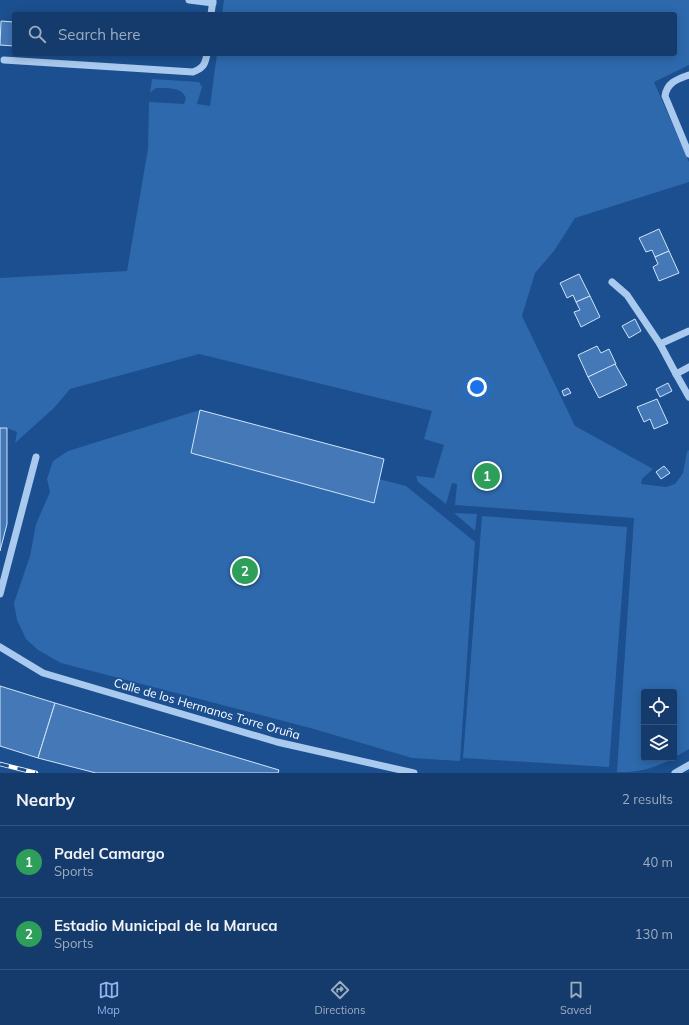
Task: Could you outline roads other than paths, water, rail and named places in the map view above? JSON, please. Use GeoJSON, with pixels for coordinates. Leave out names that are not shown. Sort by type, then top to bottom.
{"type":"FeatureCollection","features":[{"type":"Feature","properties":{"kind":"street"},"geometry":{"type":"LineString","coordinates":[[189,0],[213,1],[212,12]]}},
{"type":"Feature","properties":{"kind":"street"},"geometry":{"type":"LineString","coordinates":[[4,60],[193,72],[205,64],[207,56]]}},
{"type":"Feature","properties":{"kind":"street"},"geometry":{"type":"LineString","coordinates":[[689,74],[673,82],[666,89],[665,96],[689,154]]}},
{"type":"Feature","properties":{"kind":"street"},"geometry":{"type":"LineString","coordinates":[[612,282],[627,295],[660,344],[689,397]]}},
{"type":"Feature","properties":{"kind":"street"},"geometry":{"type":"LineString","coordinates":[[660,344],[689,331]]}},
{"type":"Feature","properties":{"kind":"street"},"geometry":{"type":"LineString","coordinates":[[676,374],[689,367]]}},
{"type":"Feature","properties":{"kind":"street"},"geometry":{"type":"LineString","coordinates":[[0,594],[36,457]]}},
{"type":"Feature","properties":{"kind":"street","name":"Calle de los Hermanos Torre Oruña"},"geometry":{"type":"LineString","coordinates":[[0,647],[43,673],[277,742],[414,773]]}},
{"type":"Feature","properties":{"kind":"street"},"geometry":{"type":"LineString","coordinates":[[675,773],[689,765]]}},
{"type":"Feature","properties":{"kind":"railway"},"geometry":{"type":"LineString","coordinates":[[0,764],[36,773]]}},
{"type":"Feature","properties":{"kind":"place","name":"Padel Camargo"},"geometry":{"type":"Point","coordinates":[487,476]}},
{"type":"Feature","properties":{"kind":"place","name":"Estadio Municipal de la Maruca"},"geometry":{"type":"Point","coordinates":[245,571]}}]}
